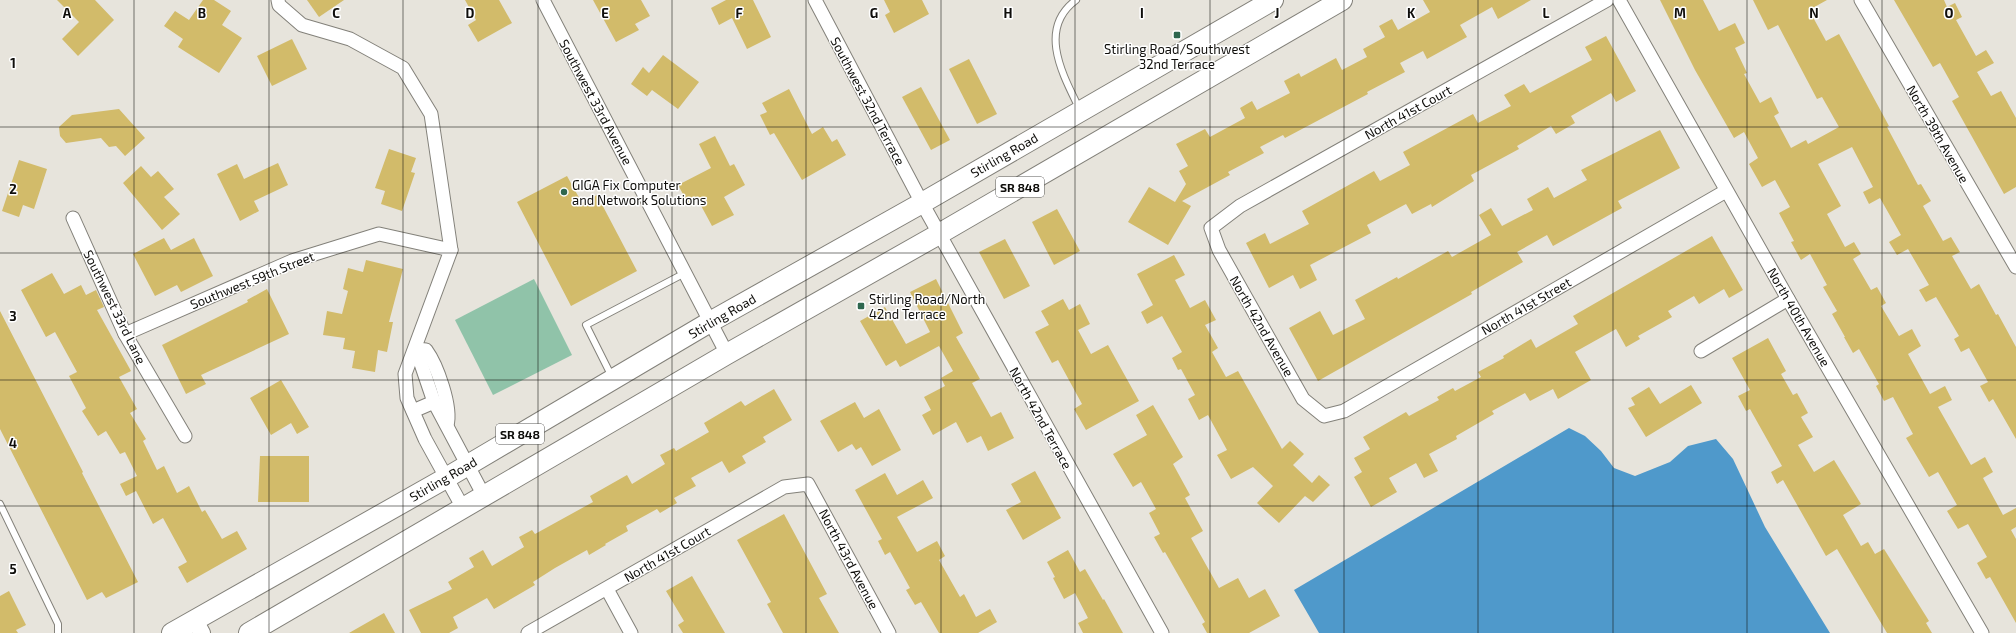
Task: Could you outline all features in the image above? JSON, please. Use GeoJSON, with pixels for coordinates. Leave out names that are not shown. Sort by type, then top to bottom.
{"type":"FeatureCollection","features":[{"type":"Feature","properties":{"kind":"main road","name":"Stirling Road"},"geometry":{"type":"LineString","coordinates":[[172,633],[198,627],[612,379],[922,203],[1273,0]]}},
{"type":"Feature","properties":{"kind":"main road","name":"SR 848"},"geometry":{"type":"LineString","coordinates":[[249,633],[727,354],[939,234],[1342,0]]}},
{"type":"Feature","properties":{"kind":"street"},"geometry":{"type":"LineString","coordinates":[[278,0],[279,5],[302,25],[350,39],[403,68],[431,114],[451,250],[416,349],[405,374],[407,398],[446,478],[463,508]]}},
{"type":"Feature","properties":{"kind":"street","name":"Southwest 33rd Avenue"},"geometry":{"type":"LineString","coordinates":[[542,0],[727,354]]}},
{"type":"Feature","properties":{"kind":"street","name":"Southwest 32nd Terrace"},"geometry":{"type":"LineString","coordinates":[[815,0],[922,203]]}},
{"type":"Feature","properties":{"kind":"street","name":"North 41st Court"},"geometry":{"type":"LineString","coordinates":[[1211,228],[1240,206],[1607,0]]}},
{"type":"Feature","properties":{"kind":"street","name":"North 40th Avenue"},"geometry":{"type":"LineString","coordinates":[[1619,0],[1726,191],[1982,633]]}},
{"type":"Feature","properties":{"kind":"street","name":"North 39th Avenue"},"geometry":{"type":"LineString","coordinates":[[1861,0],[2016,268]]}},
{"type":"Feature","properties":{"kind":"street","name":"North 41st Street"},"geometry":{"type":"LineString","coordinates":[[1324,416],[1344,411],[1726,191]]}},
{"type":"Feature","properties":{"kind":"street","name":"North 42nd Terrace"},"geometry":{"type":"LineString","coordinates":[[922,203],[1162,633]]}},
{"type":"Feature","properties":{"kind":"street","name":"Southwest 33rd Lane"},"geometry":{"type":"LineString","coordinates":[[73,218],[126,334],[185,436]]}},
{"type":"Feature","properties":{"kind":"street","name":"North 42nd Avenue"},"geometry":{"type":"LineString","coordinates":[[1211,228],[1219,250],[1303,399],[1324,416]]}},
{"type":"Feature","properties":{"kind":"street","name":"Southwest 59th Street"},"geometry":{"type":"LineString","coordinates":[[126,334],[292,261],[379,234],[451,250]]}},
{"type":"Feature","properties":{"kind":"street"},"geometry":{"type":"LineString","coordinates":[[1701,351],[1788,299]]}},
{"type":"Feature","properties":{"kind":"street"},"geometry":{"type":"LineString","coordinates":[[416,349],[434,402],[484,496]]}},
{"type":"Feature","properties":{"kind":"street"},"geometry":{"type":"LineString","coordinates":[[416,349],[426,350],[431,358],[448,406],[449,419],[447,427]]}},
{"type":"Feature","properties":{"kind":"street"},"geometry":{"type":"LineString","coordinates":[[413,411],[434,402]]}},
{"type":"Feature","properties":{"kind":"street","name":"North 41st Court"},"geometry":{"type":"LineString","coordinates":[[528,633],[784,487],[808,484]]}},
{"type":"Feature","properties":{"kind":"street","name":"North 43rd Avenue"},"geometry":{"type":"LineString","coordinates":[[808,484],[889,633]]}},
{"type":"Feature","properties":{"kind":"street"},"geometry":{"type":"LineString","coordinates":[[606,589],[631,633]]}},
{"type":"Feature","properties":{"kind":"lane"},"geometry":{"type":"LineString","coordinates":[[1076,0],[1062,17],[1055,35],[1060,69],[1080,112]]}},
{"type":"Feature","properties":{"kind":"lane"},"geometry":{"type":"LineString","coordinates":[[612,379],[586,325],[685,273]]}},
{"type":"Feature","properties":{"kind":"lane"},"geometry":{"type":"LineString","coordinates":[[0,504],[58,624],[58,633]]}},
{"type":"Feature","properties":{"kind":"green space"},"geometry":{"type":"Polygon","coordinates":[[[534,279],[572,355],[493,395],[455,320],[534,279]]]}},
{"type":"Feature","properties":{"kind":"water"},"geometry":{"type":"Polygon","coordinates":[[[1569,428],[1585,436],[1601,451],[1614,468],[1635,476],[1670,462],[1688,446],[1716,439],[1733,459],[1765,527],[1830,633],[1319,633],[1294,590],[1569,428]]]}},
{"type":"Feature","properties":{"kind":"building"},"geometry":{"type":"Polygon","coordinates":[[[57,0],[95,0],[114,20],[78,56],[62,39],[79,22],[57,0]]]}},
{"type":"Feature","properties":{"kind":"building"},"geometry":{"type":"Polygon","coordinates":[[[203,0],[214,0],[231,11],[222,25],[242,38],[219,73],[178,47],[183,39],[164,26],[175,11],[189,20],[203,0]]]}},
{"type":"Feature","properties":{"kind":"building"},"geometry":{"type":"Polygon","coordinates":[[[307,0],[344,0],[319,17],[307,0]]]}},
{"type":"Feature","properties":{"kind":"building"},"geometry":{"type":"Polygon","coordinates":[[[465,0],[499,0],[512,23],[478,42],[468,25],[476,20],[465,0]]]}},
{"type":"Feature","properties":{"kind":"building"},"geometry":{"type":"Polygon","coordinates":[[[593,0],[641,0],[650,16],[635,24],[639,30],[616,42],[593,0]]]}},
{"type":"Feature","properties":{"kind":"building"},"geometry":{"type":"Polygon","coordinates":[[[726,0],[753,0],[771,37],[747,49],[732,18],[719,25],[711,8],[726,0]]]}},
{"type":"Feature","properties":{"kind":"building"},"geometry":{"type":"Polygon","coordinates":[[[884,0],[922,0],[929,14],[894,33],[885,15],[890,12],[884,0]]]}},
{"type":"Feature","properties":{"kind":"building"},"geometry":{"type":"Polygon","coordinates":[[[1423,0],[1531,0],[1498,19],[1492,7],[1460,25],[1467,37],[1427,59],[1423,51],[1400,63],[1405,72],[1367,92],[1368,94],[1285,138],[1283,135],[1260,147],[1264,153],[1228,172],[1230,175],[1182,201],[1191,206],[1168,245],[1128,222],[1149,187],[1175,202],[1186,184],[1179,171],[1188,166],[1176,144],[1205,129],[1210,137],[1245,118],[1240,108],[1252,101],[1257,110],[1290,93],[1284,81],[1299,73],[1301,77],[1336,58],[1342,70],[1367,57],[1363,49],[1385,37],[1379,26],[1392,19],[1398,30],[1430,12],[1423,0]]]}},
{"type":"Feature","properties":{"kind":"building"},"geometry":{"type":"Polygon","coordinates":[[[1660,0],[1703,0],[1719,31],[1735,23],[1745,43],[1735,48],[1747,73],[1744,74],[1760,103],[1771,97],[1779,113],[1774,116],[1791,148],[1806,140],[1808,144],[1839,127],[1822,97],[1817,99],[1778,25],[1768,30],[1753,0],[1827,0],[1809,10],[1826,41],[1839,34],[1889,126],[1887,127],[1918,185],[1921,184],[1931,201],[1923,206],[1943,241],[1951,237],[1960,252],[1952,256],[1971,289],[1979,284],[2016,347],[2016,439],[1993,399],[1989,402],[1980,386],[1988,382],[1969,348],[1961,352],[1954,339],[1959,336],[1936,297],[1926,302],[1919,290],[1929,285],[1908,249],[1897,255],[1889,242],[1901,235],[1880,198],[1869,204],[1863,192],[1873,187],[1852,147],[1818,164],[1841,206],[1827,214],[1845,247],[1854,242],[1861,254],[1853,259],[1871,290],[1877,287],[1886,303],[1881,306],[1899,336],[1912,329],[1921,346],[1908,354],[1930,394],[1945,386],[1952,400],[1938,407],[1971,465],[1985,457],[1993,472],[1983,478],[2003,515],[2016,508],[2016,527],[2011,530],[2016,539],[2016,623],[1990,577],[1986,579],[1977,563],[1987,557],[1968,524],[1958,529],[1947,511],[1957,505],[1938,472],[1929,477],[1906,438],[1913,434],[1893,397],[1884,401],[1876,386],[1879,384],[1859,349],[1853,353],[1844,337],[1832,314],[1837,311],[1823,287],[1827,285],[1810,254],[1801,260],[1791,242],[1794,241],[1779,213],[1790,207],[1775,180],[1762,187],[1749,164],[1758,158],[1744,132],[1734,138],[1695,70],[1660,0]]]}},
{"type":"Feature","properties":{"kind":"building"},"geometry":{"type":"Polygon","coordinates":[[[1894,0],[1944,0],[1947,7],[1955,3],[1962,17],[1956,20],[1976,56],[1986,50],[1994,63],[1977,72],[1991,96],[2001,91],[2016,118],[2016,187],[2004,194],[1952,101],[1959,97],[1940,63],[1933,67],[1894,0]]]}},
{"type":"Feature","properties":{"kind":"building"},"geometry":{"type":"Polygon","coordinates":[[[1606,36],[1636,91],[1616,102],[1611,93],[1571,116],[1575,123],[1556,134],[1551,126],[1517,146],[1519,149],[1471,175],[1474,181],[1432,207],[1431,204],[1412,214],[1406,204],[1367,225],[1371,233],[1310,265],[1317,280],[1300,289],[1293,275],[1269,288],[1246,243],[1265,233],[1270,244],[1309,224],[1302,211],[1374,171],[1380,181],[1410,165],[1403,152],[1473,114],[1478,123],[1511,106],[1504,95],[1524,84],[1530,93],[1592,60],[1585,47],[1606,36]]]}},
{"type":"Feature","properties":{"kind":"building"},"geometry":{"type":"Polygon","coordinates":[[[292,39],[307,69],[272,86],[257,56],[292,39]]]}},
{"type":"Feature","properties":{"kind":"building"},"geometry":{"type":"Polygon","coordinates":[[[663,55],[699,82],[678,109],[652,90],[647,96],[631,84],[643,67],[649,73],[663,55]]]}},
{"type":"Feature","properties":{"kind":"building"},"geometry":{"type":"Polygon","coordinates":[[[969,59],[997,114],[977,124],[949,69],[969,59]]]}},
{"type":"Feature","properties":{"kind":"building"},"geometry":{"type":"Polygon","coordinates":[[[921,87],[950,140],[931,150],[902,97],[921,87]]]}},
{"type":"Feature","properties":{"kind":"building"},"geometry":{"type":"Polygon","coordinates":[[[789,89],[812,134],[823,127],[832,142],[837,139],[846,155],[802,180],[774,133],[770,135],[760,115],[767,112],[762,103],[789,89]]]}},
{"type":"Feature","properties":{"kind":"building"},"geometry":{"type":"Polygon","coordinates":[[[119,109],[145,138],[125,156],[116,146],[109,147],[101,138],[66,143],[60,136],[59,127],[72,115],[119,109]]]}},
{"type":"Feature","properties":{"kind":"building"},"geometry":{"type":"Polygon","coordinates":[[[1660,130],[1680,168],[1618,201],[1622,208],[1553,246],[1547,235],[1517,252],[1523,262],[1471,292],[1472,294],[1318,381],[1289,328],[1320,311],[1333,335],[1365,319],[1355,300],[1397,277],[1398,279],[1448,251],[1452,257],[1491,235],[1479,215],[1491,208],[1502,226],[1533,210],[1527,199],[1548,187],[1554,198],[1587,180],[1581,170],[1660,130]]]}},
{"type":"Feature","properties":{"kind":"building"},"geometry":{"type":"Polygon","coordinates":[[[715,136],[730,166],[734,164],[745,185],[724,197],[734,215],[712,226],[698,200],[689,205],[678,185],[711,168],[699,144],[715,136]]]}},
{"type":"Feature","properties":{"kind":"building"},"geometry":{"type":"Polygon","coordinates":[[[389,149],[416,158],[411,172],[415,173],[402,211],[381,204],[385,191],[375,188],[389,149]]]}},
{"type":"Feature","properties":{"kind":"building"},"geometry":{"type":"Polygon","coordinates":[[[19,160],[47,169],[34,209],[23,205],[19,217],[2,211],[19,160]]]}},
{"type":"Feature","properties":{"kind":"building"},"geometry":{"type":"Polygon","coordinates":[[[278,163],[288,185],[254,201],[259,211],[240,221],[217,174],[237,164],[244,179],[278,163]]]}},
{"type":"Feature","properties":{"kind":"building"},"geometry":{"type":"Polygon","coordinates":[[[141,166],[151,177],[158,171],[174,189],[164,197],[180,214],[162,230],[123,183],[141,166]]]}},
{"type":"Feature","properties":{"kind":"building"},"geometry":{"type":"Polygon","coordinates":[[[567,176],[582,203],[597,195],[637,271],[571,306],[517,202],[567,176]]]}},
{"type":"Feature","properties":{"kind":"building"},"geometry":{"type":"Polygon","coordinates":[[[1057,209],[1080,251],[1054,265],[1032,222],[1057,209]]]}},
{"type":"Feature","properties":{"kind":"building"},"geometry":{"type":"Polygon","coordinates":[[[1712,236],[1743,290],[1729,298],[1724,289],[1699,304],[1694,296],[1668,311],[1672,317],[1638,336],[1640,339],[1626,347],[1616,329],[1575,352],[1591,380],[1558,399],[1553,389],[1530,401],[1525,393],[1492,411],[1494,414],[1456,436],[1457,439],[1429,454],[1438,471],[1424,478],[1416,463],[1389,478],[1397,492],[1371,507],[1354,477],[1362,472],[1354,458],[1370,449],[1363,437],[1406,412],[1409,416],[1439,400],[1437,397],[1453,388],[1455,391],[1481,377],[1478,372],[1504,358],[1503,356],[1531,339],[1536,348],[1578,324],[1573,316],[1712,236]]]}},
{"type":"Feature","properties":{"kind":"building"},"geometry":{"type":"Polygon","coordinates":[[[164,238],[171,250],[194,238],[213,276],[181,292],[177,285],[155,296],[133,254],[164,238]]]}},
{"type":"Feature","properties":{"kind":"building"},"geometry":{"type":"Polygon","coordinates":[[[1005,239],[1030,286],[1004,299],[979,252],[1005,239]]]}},
{"type":"Feature","properties":{"kind":"building"},"geometry":{"type":"Polygon","coordinates":[[[1174,255],[1185,275],[1175,280],[1190,308],[1205,300],[1216,320],[1205,325],[1218,348],[1212,352],[1226,377],[1238,371],[1282,449],[1290,441],[1304,454],[1293,465],[1312,483],[1319,475],[1330,485],[1313,502],[1305,496],[1279,523],[1257,503],[1273,486],[1253,467],[1231,479],[1217,455],[1227,450],[1208,415],[1199,420],[1188,399],[1195,395],[1181,369],[1178,370],[1172,358],[1182,352],[1162,316],[1147,324],[1141,312],[1153,305],[1137,274],[1174,255]]]}},
{"type":"Feature","properties":{"kind":"building"},"geometry":{"type":"Polygon","coordinates":[[[366,260],[403,269],[389,322],[393,322],[387,352],[378,350],[375,372],[352,368],[355,351],[343,349],[345,338],[323,335],[327,311],[342,314],[348,291],[343,289],[348,268],[363,272],[366,260]]]}},
{"type":"Feature","properties":{"kind":"building"},"geometry":{"type":"Polygon","coordinates":[[[52,273],[64,294],[81,285],[86,295],[96,290],[104,307],[97,310],[131,371],[119,377],[137,409],[130,413],[146,439],[143,441],[157,470],[164,466],[177,493],[189,486],[202,512],[205,510],[222,539],[237,531],[247,549],[187,583],[178,567],[187,562],[163,518],[153,524],[136,491],[126,496],[120,484],[137,476],[125,452],[120,454],[106,431],[98,436],[82,411],[86,408],[69,376],[77,372],[55,332],[46,337],[21,290],[52,273]]]}},
{"type":"Feature","properties":{"kind":"building"},"geometry":{"type":"Polygon","coordinates":[[[936,279],[963,333],[956,337],[980,379],[972,383],[991,417],[1001,412],[1014,438],[988,451],[981,436],[967,443],[956,422],[933,435],[922,415],[931,410],[924,397],[945,386],[941,378],[953,371],[939,346],[900,367],[896,360],[886,366],[860,321],[885,307],[906,344],[930,332],[910,292],[936,279]]]}},
{"type":"Feature","properties":{"kind":"building"},"geometry":{"type":"Polygon","coordinates":[[[267,289],[289,334],[201,375],[206,384],[186,394],[162,345],[248,302],[247,300],[267,289]]]}},
{"type":"Feature","properties":{"kind":"building"},"geometry":{"type":"Polygon","coordinates":[[[1063,299],[1069,310],[1080,304],[1090,324],[1078,330],[1091,354],[1108,345],[1139,401],[1086,430],[1074,409],[1082,404],[1058,360],[1052,363],[1035,332],[1049,325],[1041,311],[1063,299]]]}},
{"type":"Feature","properties":{"kind":"building"},"geometry":{"type":"Polygon","coordinates":[[[0,311],[138,582],[106,598],[102,592],[87,600],[0,429],[0,311]]]}},
{"type":"Feature","properties":{"kind":"building"},"geometry":{"type":"Polygon","coordinates":[[[1768,338],[1786,371],[1781,374],[1793,395],[1797,393],[1808,413],[1801,417],[1813,437],[1798,445],[1814,472],[1834,460],[1861,504],[1843,515],[1861,546],[1868,542],[1875,554],[1884,549],[1929,621],[1926,623],[1932,633],[1887,633],[1837,549],[1826,556],[1783,480],[1777,484],[1771,472],[1782,466],[1750,409],[1746,411],[1738,396],[1750,390],[1732,358],[1768,338]]]}},
{"type":"Feature","properties":{"kind":"building"},"geometry":{"type":"Polygon","coordinates":[[[281,380],[309,427],[297,434],[291,423],[271,435],[250,398],[281,380]]]}},
{"type":"Feature","properties":{"kind":"building"},"geometry":{"type":"Polygon","coordinates":[[[1691,385],[1702,403],[1646,437],[1628,408],[1635,405],[1631,398],[1649,387],[1660,404],[1691,385]]]}},
{"type":"Feature","properties":{"kind":"building"},"geometry":{"type":"Polygon","coordinates":[[[774,389],[792,420],[763,437],[766,442],[742,456],[746,463],[729,473],[722,461],[691,478],[696,486],[674,498],[677,503],[660,513],[657,509],[626,526],[628,531],[605,544],[606,545],[589,555],[587,550],[555,568],[533,582],[535,585],[494,609],[487,598],[453,617],[458,628],[449,633],[421,633],[409,610],[452,589],[448,582],[474,567],[469,558],[483,550],[492,566],[524,547],[519,537],[532,530],[535,534],[593,502],[590,496],[627,475],[632,484],[665,464],[660,455],[674,448],[676,451],[709,432],[704,423],[741,401],[745,406],[774,389]]]}},
{"type":"Feature","properties":{"kind":"building"},"geometry":{"type":"Polygon","coordinates":[[[855,402],[864,418],[879,409],[901,450],[872,466],[861,447],[856,450],[852,444],[838,452],[820,421],[855,402]]]}},
{"type":"Feature","properties":{"kind":"building"},"geometry":{"type":"Polygon","coordinates":[[[1153,405],[1183,457],[1173,464],[1190,495],[1185,498],[1203,531],[1191,538],[1219,588],[1238,578],[1249,598],[1265,589],[1280,616],[1249,633],[1207,633],[1202,624],[1205,622],[1165,552],[1163,553],[1154,537],[1160,534],[1149,513],[1156,509],[1141,482],[1133,487],[1113,454],[1147,435],[1136,415],[1153,405]]]}},
{"type":"Feature","properties":{"kind":"building"},"geometry":{"type":"Polygon","coordinates":[[[260,456],[309,456],[309,502],[258,502],[260,456]]]}},
{"type":"Feature","properties":{"kind":"building"},"geometry":{"type":"Polygon","coordinates":[[[1035,471],[1061,518],[1023,540],[1006,510],[1021,502],[1011,484],[1035,471]]]}},
{"type":"Feature","properties":{"kind":"building"},"geometry":{"type":"Polygon","coordinates":[[[885,473],[897,495],[923,480],[933,498],[897,517],[917,552],[937,541],[945,556],[939,560],[960,597],[964,594],[976,617],[990,609],[997,622],[978,633],[939,633],[921,602],[915,605],[906,590],[910,588],[890,552],[885,555],[878,541],[882,539],[855,490],[885,473]]]}},
{"type":"Feature","properties":{"kind":"building"},"geometry":{"type":"Polygon","coordinates":[[[784,514],[827,594],[819,598],[839,633],[783,633],[767,604],[771,602],[737,540],[784,514]]]}},
{"type":"Feature","properties":{"kind":"building"},"geometry":{"type":"Polygon","coordinates":[[[1068,550],[1080,572],[1085,569],[1123,633],[1083,633],[1078,623],[1088,618],[1075,593],[1064,599],[1053,578],[1055,577],[1047,562],[1068,550]]]}},
{"type":"Feature","properties":{"kind":"building"},"geometry":{"type":"Polygon","coordinates":[[[692,576],[725,633],[683,633],[678,625],[684,621],[666,591],[692,576]]]}},
{"type":"Feature","properties":{"kind":"building"},"geometry":{"type":"Polygon","coordinates":[[[9,591],[26,625],[16,630],[18,633],[0,633],[0,596],[9,591]]]}},
{"type":"Feature","properties":{"kind":"building"},"geometry":{"type":"Polygon","coordinates":[[[384,613],[395,633],[349,633],[384,613]]]}},
{"type":"Feature","properties":{"kind":"place","name":"Stirling Road/Southwest 32nd Terrace"},"geometry":{"type":"Point","coordinates":[1177,35]}},
{"type":"Feature","properties":{"kind":"place","name":"GIGA Fix Computer and Network Solutions"},"geometry":{"type":"Point","coordinates":[564,192]}},
{"type":"Feature","properties":{"kind":"place","name":"Stirling Road/North 42nd Terrace"},"geometry":{"type":"Point","coordinates":[861,306]}}]}
